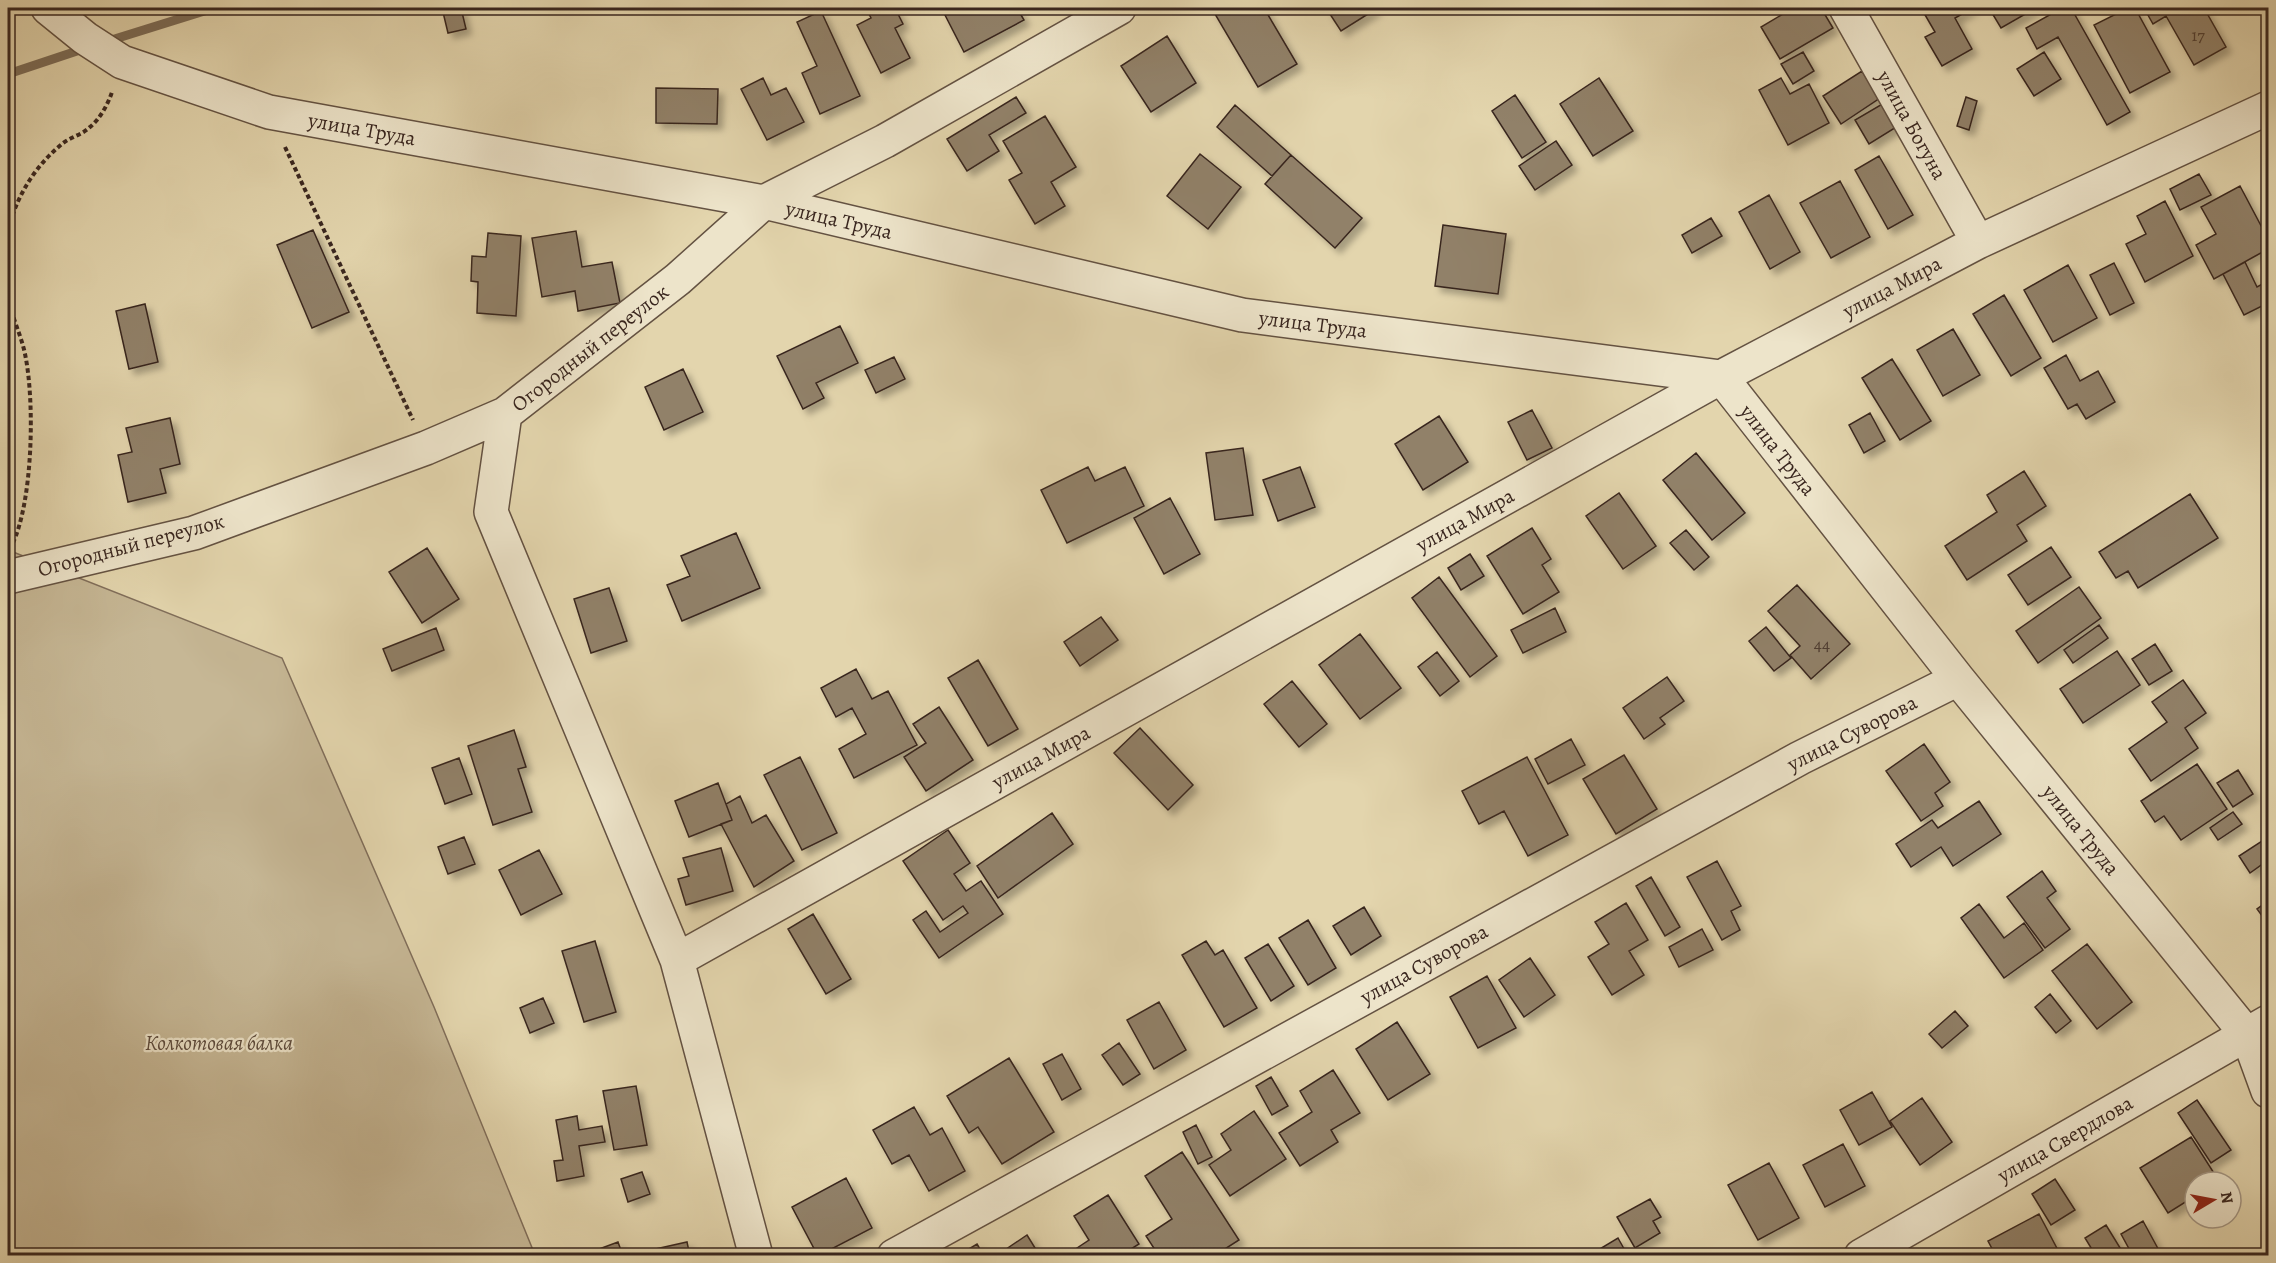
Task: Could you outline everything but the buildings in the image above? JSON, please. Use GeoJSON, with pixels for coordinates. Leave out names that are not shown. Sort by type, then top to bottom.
{"type":"FeatureCollection","features":[{"type":"Feature","properties":{"kind":"street","name":"Огородный переулок"},"geometry":{"type":"LineString","coordinates":[[9,562],[194,533],[426,448],[505,414],[678,279],[764,202],[885,141],[1119,8]]}},
{"type":"Feature","properties":{"kind":"street","name":"улица Богуна"},"geometry":{"type":"LineString","coordinates":[[1846,8],[1978,242]]}},
{"type":"Feature","properties":{"kind":"street","name":"улица Труда"},"geometry":{"type":"LineString","coordinates":[[67,17],[118,60],[269,112],[764,202],[1242,315],[1721,377],[1958,679],[2258,1029],[2268,1091]]}},
{"type":"Feature","properties":{"kind":"street","name":"улица Мира"},"geometry":{"type":"LineString","coordinates":[[676,960],[1721,377],[1978,242],[2268,108]]}},
{"type":"Feature","properties":{"kind":"street"},"geometry":{"type":"LineString","coordinates":[[505,414],[491,512],[676,960],[756,1256]]}},
{"type":"Feature","properties":{"kind":"street","name":"улица Суворова"},"geometry":{"type":"LineString","coordinates":[[894,1256],[1800,758],[1958,679]]}},
{"type":"Feature","properties":{"kind":"street","name":"улица Свердлова"},"geometry":{"type":"LineString","coordinates":[[1861,1256],[2258,1029]]}},
{"type":"Feature","properties":{"kind":"path"},"geometry":{"type":"LineString","coordinates":[[8,230],[14,205],[31,176],[63,143],[90,128],[108,105],[118,60]]}},
{"type":"Feature","properties":{"kind":"path"},"geometry":{"type":"LineString","coordinates":[[269,112],[426,448]]}},
{"type":"Feature","properties":{"kind":"path"},"geometry":{"type":"LineString","coordinates":[[8,296],[24,352],[32,408],[26,487],[19,531],[9,562]]}},
{"type":"Feature","properties":{"kind":"green space","name":"Колкотовая балка"},"geometry":{"type":"Polygon","coordinates":[[[8,550],[282,658],[434,1007],[535,1255],[8,1255],[8,550]]]}},
{"type":"Feature","properties":{"kind":"waterway"},"geometry":{"type":"LineString","coordinates":[[105,42],[214,8]]}},
{"type":"Feature","properties":{"kind":"waterway"},"geometry":{"type":"LineString","coordinates":[[8,74],[86,48]]}}]}
